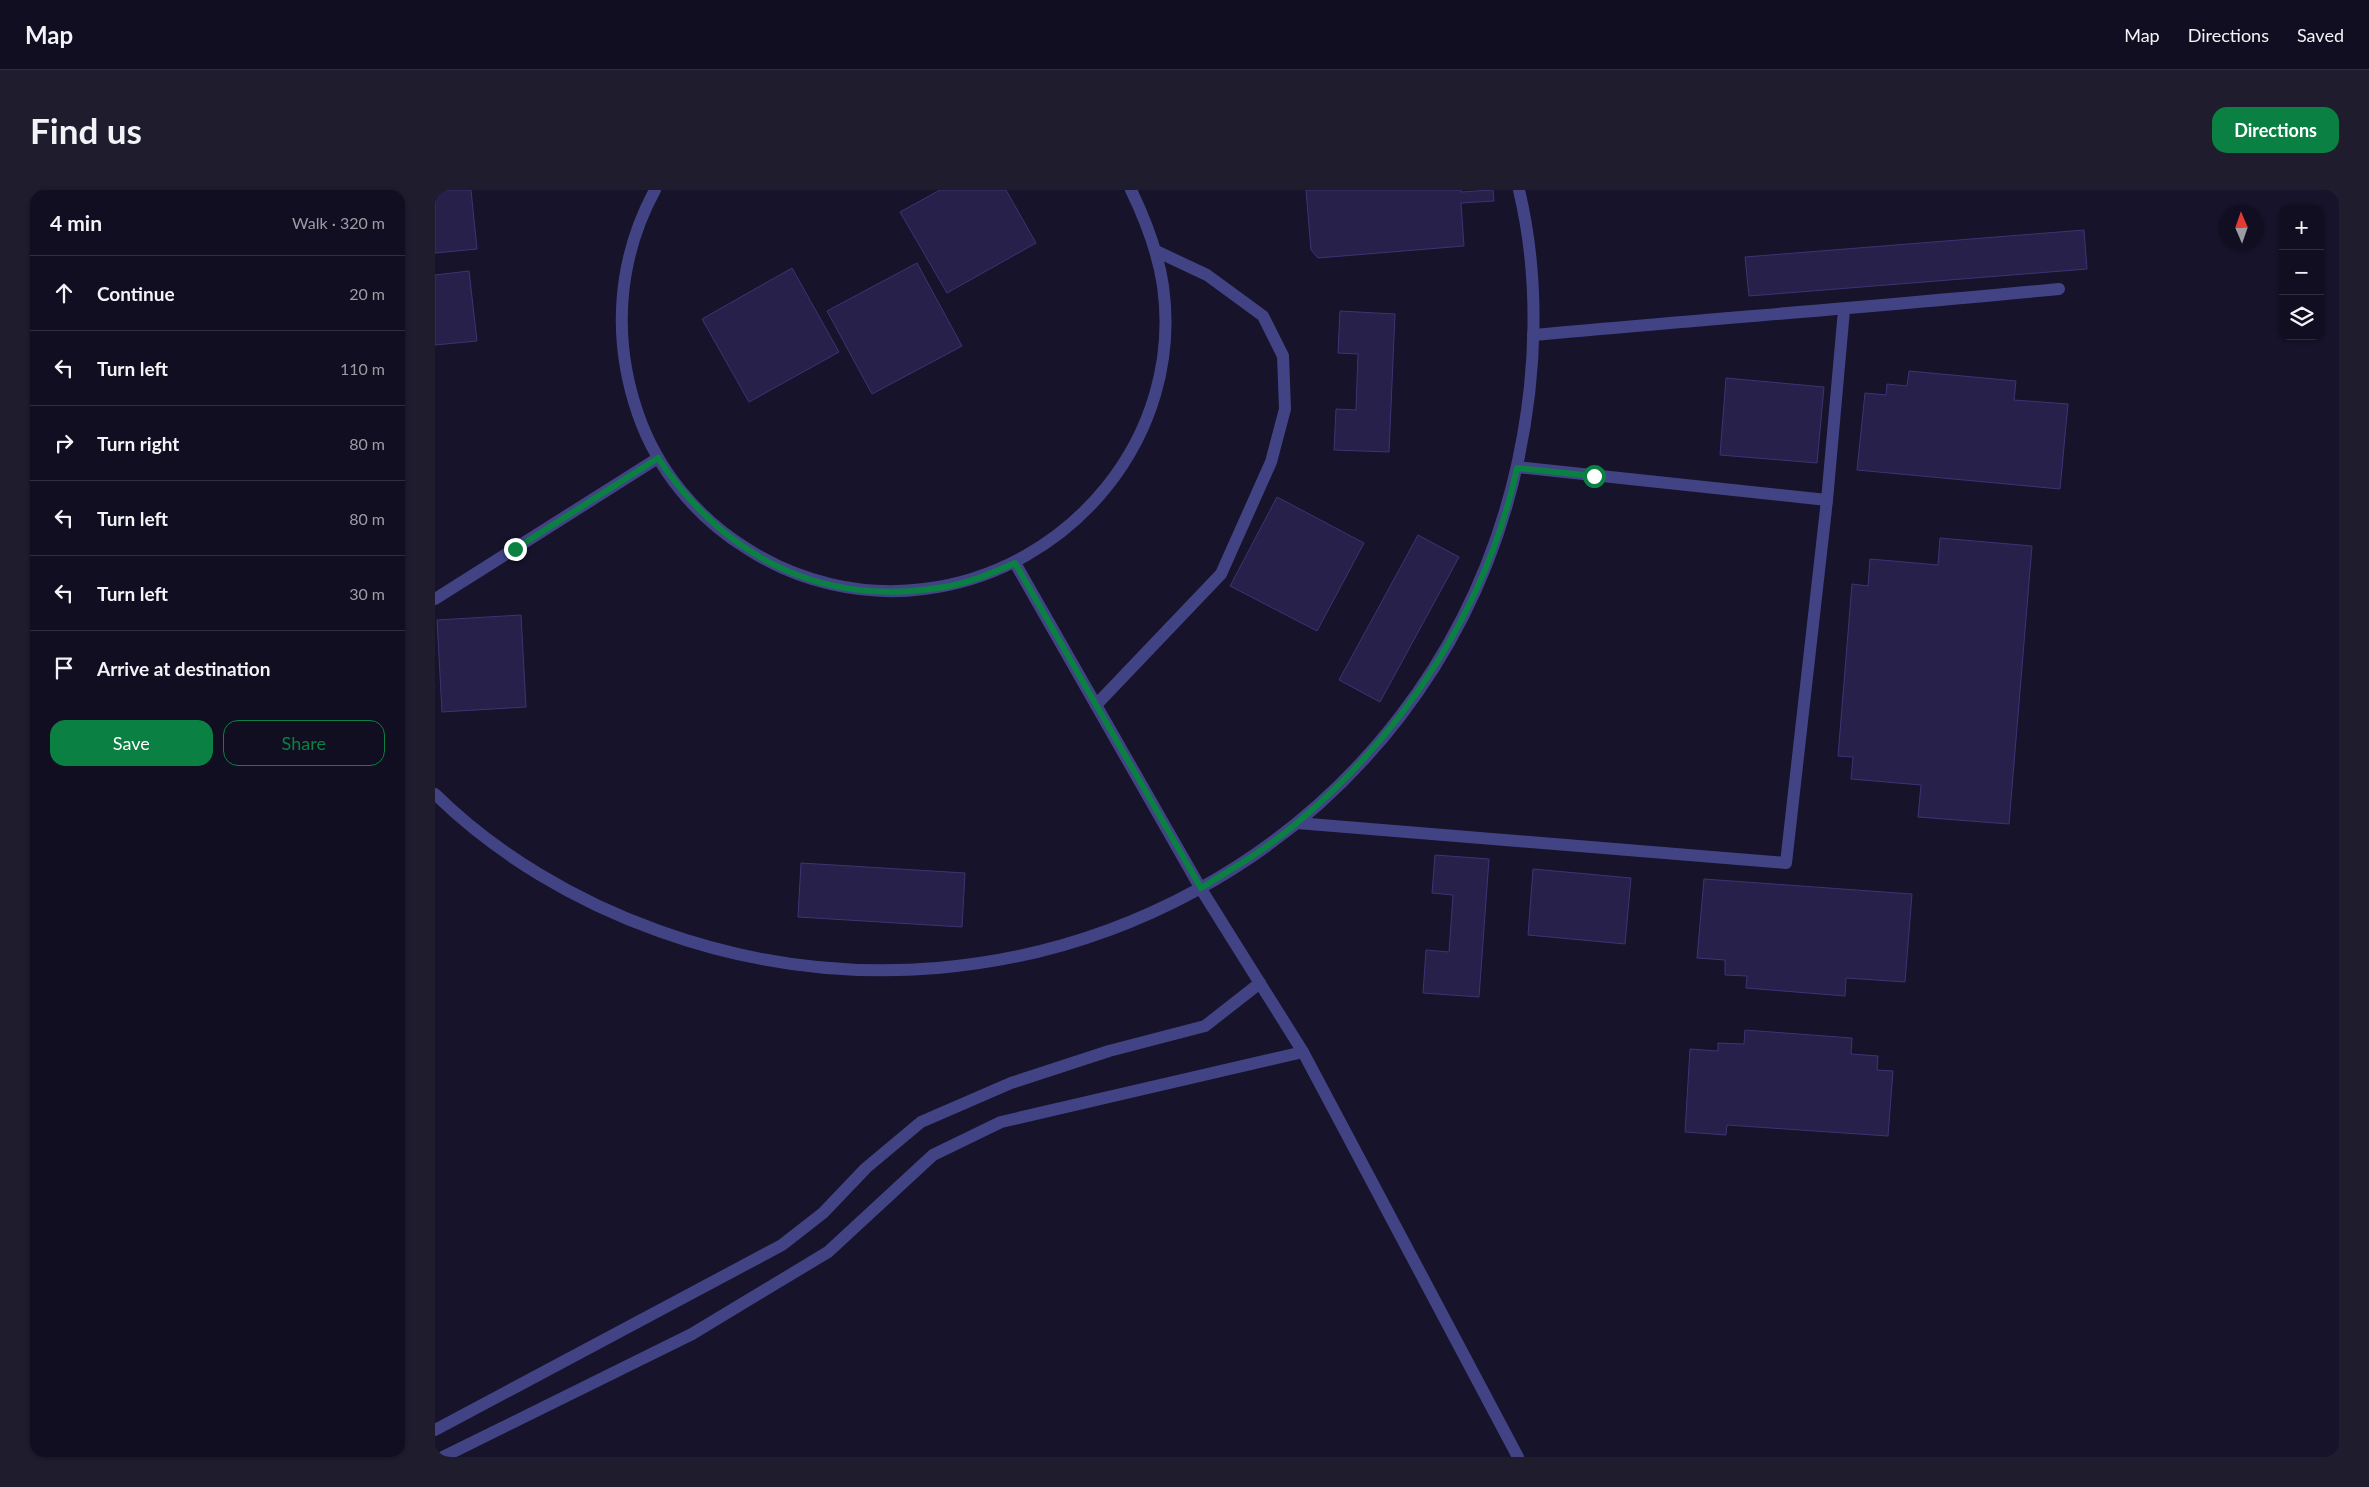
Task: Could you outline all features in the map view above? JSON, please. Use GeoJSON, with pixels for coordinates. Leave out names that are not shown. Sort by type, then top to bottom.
{"type":"FeatureCollection","features":[{"type":"Feature","properties":{"kind":"street"},"geometry":{"type":"LineString","coordinates":[[655,190],[631,244],[624,280],[621,317],[622,354],[629,390],[642,425],[658,458],[679,489],[704,516],[733,540],[764,560],[798,575],[834,585],[871,591],[908,591],[945,587],[981,577],[1015,563],[1047,544],[1076,521],[1107,487],[1124,464],[1141,432],[1154,398],[1163,362],[1165,324],[1163,288],[1156,251],[1144,216],[1131,190]]}},
{"type":"Feature","properties":{"kind":"street"},"geometry":{"type":"LineString","coordinates":[[435,794],[485,837],[533,870],[583,899],[637,923],[692,943],[748,958],[806,967],[864,971],[923,970],[981,964],[1038,953],[1148,915],[1201,888],[1250,858],[1297,823],[1340,784],[1380,742],[1416,695],[1447,646],[1474,595],[1496,541],[1517,468],[1525,429],[1532,371],[1533,335],[1530,255],[1519,190]]}},
{"type":"Feature","properties":{"kind":"street"},"geometry":{"type":"LineString","coordinates":[[1096,705],[1221,574],[1271,462],[1285,409],[1283,356],[1263,316],[1207,275],[1156,251]]}},
{"type":"Feature","properties":{"kind":"street"},"geometry":{"type":"LineString","coordinates":[[1533,335],[1786,312],[1844,310],[2059,289]]}},
{"type":"Feature","properties":{"kind":"street"},"geometry":{"type":"LineString","coordinates":[[1297,823],[1786,863],[1827,500],[1844,310]]}},
{"type":"Feature","properties":{"kind":"street"},"geometry":{"type":"LineString","coordinates":[[435,599],[658,458]]}},
{"type":"Feature","properties":{"kind":"street"},"geometry":{"type":"LineString","coordinates":[[1517,468],[1827,500]]}},
{"type":"Feature","properties":{"kind":"street"},"geometry":{"type":"LineString","coordinates":[[1015,563],[1201,888],[1303,1052],[1518,1457]]}},
{"type":"Feature","properties":{"kind":"street"},"geometry":{"type":"LineString","coordinates":[[435,1430],[782,1245],[823,1213],[866,1168],[921,1122],[1011,1083],[1109,1051],[1205,1026],[1260,983]]}},
{"type":"Feature","properties":{"kind":"street"},"geometry":{"type":"LineString","coordinates":[[443,1457],[692,1334],[828,1252],[933,1155],[1001,1122],[1303,1052]]}},
{"type":"Feature","properties":{"kind":"building"},"geometry":{"type":"Polygon","coordinates":[[[435,190],[471,190],[477,249],[435,253],[435,190]]]}},
{"type":"Feature","properties":{"kind":"building"},"geometry":{"type":"Polygon","coordinates":[[[940,190],[1006,190],[1036,243],[947,293],[900,212],[940,190]]]}},
{"type":"Feature","properties":{"kind":"building"},"geometry":{"type":"Polygon","coordinates":[[[1306,190],[1461,190],[1461,192],[1493,190],[1494,201],[1461,203],[1464,246],[1318,258],[1311,250],[1306,190]]]}},
{"type":"Feature","properties":{"kind":"building"},"geometry":{"type":"Polygon","coordinates":[[[2084,230],[2087,269],[1749,296],[1745,257],[2084,230]]]}},
{"type":"Feature","properties":{"kind":"building"},"geometry":{"type":"Polygon","coordinates":[[[917,263],[962,346],[872,394],[827,311],[917,263]]]}},
{"type":"Feature","properties":{"kind":"building"},"geometry":{"type":"Polygon","coordinates":[[[792,268],[839,352],[749,402],[702,319],[792,268]]]}},
{"type":"Feature","properties":{"kind":"building"},"geometry":{"type":"Polygon","coordinates":[[[469,271],[477,341],[435,345],[435,275],[469,271]]]}},
{"type":"Feature","properties":{"kind":"building"},"geometry":{"type":"Polygon","coordinates":[[[1340,311],[1395,314],[1389,452],[1334,450],[1336,409],[1356,410],[1358,354],[1338,353],[1340,311]]]}},
{"type":"Feature","properties":{"kind":"building"},"geometry":{"type":"Polygon","coordinates":[[[1909,371],[2016,381],[2014,400],[2068,404],[2060,489],[1857,470],[1865,393],[1886,395],[1887,384],[1907,386],[1909,371]]]}},
{"type":"Feature","properties":{"kind":"building"},"geometry":{"type":"Polygon","coordinates":[[[1726,378],[1824,387],[1817,463],[1720,455],[1726,378]]]}},
{"type":"Feature","properties":{"kind":"building"},"geometry":{"type":"Polygon","coordinates":[[[1277,497],[1364,543],[1317,631],[1230,586],[1277,497]]]}},
{"type":"Feature","properties":{"kind":"building"},"geometry":{"type":"Polygon","coordinates":[[[1418,535],[1459,557],[1380,702],[1339,680],[1418,535]]]}},
{"type":"Feature","properties":{"kind":"building"},"geometry":{"type":"Polygon","coordinates":[[[1940,538],[2032,546],[2009,824],[1918,817],[1921,785],[1851,779],[1853,757],[1838,756],[1852,584],[1868,586],[1870,559],[1938,565],[1940,538]]]}},
{"type":"Feature","properties":{"kind":"building"},"geometry":{"type":"Polygon","coordinates":[[[521,615],[526,707],[442,712],[437,620],[521,615]]]}},
{"type":"Feature","properties":{"kind":"building"},"geometry":{"type":"Polygon","coordinates":[[[1435,855],[1489,859],[1479,997],[1423,993],[1426,950],[1449,952],[1453,895],[1432,893],[1435,855]]]}},
{"type":"Feature","properties":{"kind":"building"},"geometry":{"type":"Polygon","coordinates":[[[801,863],[965,873],[962,927],[798,917],[801,863]]]}},
{"type":"Feature","properties":{"kind":"building"},"geometry":{"type":"Polygon","coordinates":[[[1533,869],[1631,878],[1625,944],[1528,935],[1533,869]]]}},
{"type":"Feature","properties":{"kind":"building"},"geometry":{"type":"Polygon","coordinates":[[[1704,879],[1912,894],[1905,982],[1846,978],[1845,996],[1746,988],[1747,976],[1725,975],[1725,960],[1697,958],[1704,879]]]}},
{"type":"Feature","properties":{"kind":"building"},"geometry":{"type":"Polygon","coordinates":[[[1745,1030],[1852,1038],[1851,1054],[1878,1056],[1877,1070],[1893,1071],[1888,1136],[1727,1125],[1726,1135],[1685,1132],[1690,1049],[1718,1051],[1718,1043],[1744,1044],[1745,1030]]]}},
{"type":"Feature","properties":{"kind":"route"},"geometry":{"type":"LineString","coordinates":[[515,549],[658,458],[679,489],[704,516],[733,540],[764,560],[798,575],[834,585],[871,591],[908,591],[945,587],[981,577],[1015,563],[1201,888],[1250,858],[1297,823],[1340,784],[1367,756],[1416,695],[1447,646],[1474,595],[1496,541],[1517,468],[1594,476]]}}]}
